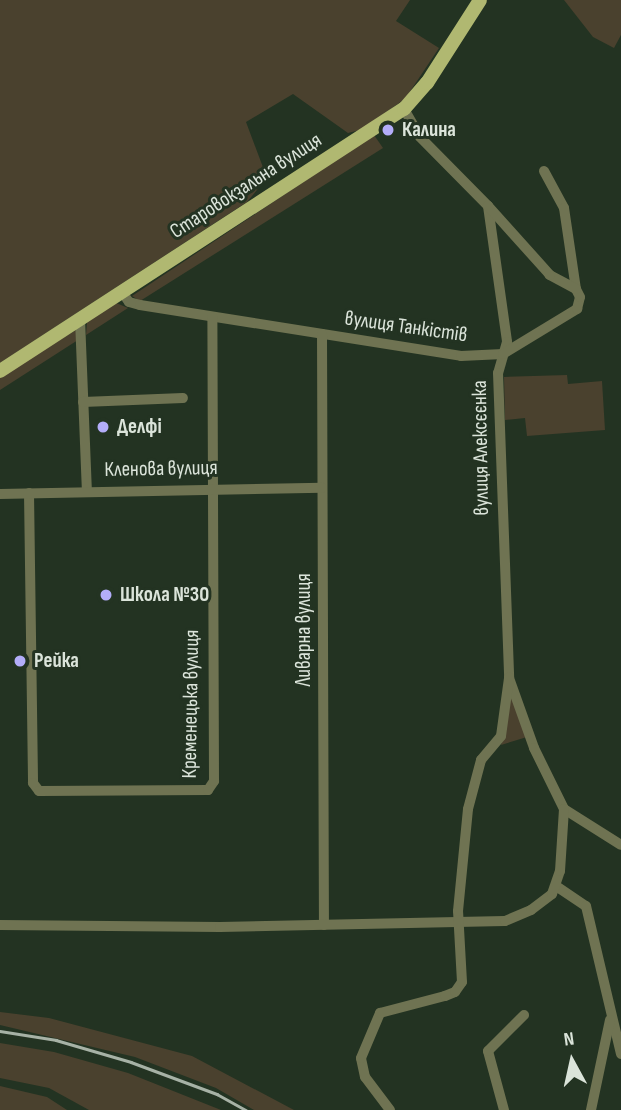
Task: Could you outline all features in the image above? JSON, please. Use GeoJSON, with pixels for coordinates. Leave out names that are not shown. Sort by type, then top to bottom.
{"type":"FeatureCollection","features":[{"type":"Feature","properties":{"kind":"main road","name":"Старовокзальна вулиця"},"geometry":{"type":"LineString","coordinates":[[0,371],[404,109],[427,82],[480,0]]}},
{"type":"Feature","properties":{"kind":"street"},"geometry":{"type":"LineString","coordinates":[[404,109],[420,137],[488,206],[550,275],[576,289]]}},
{"type":"Feature","properties":{"kind":"street"},"geometry":{"type":"LineString","coordinates":[[544,170],[564,208],[576,289]]}},
{"type":"Feature","properties":{"kind":"street","name":"вулиця Алексєєнка"},"geometry":{"type":"LineString","coordinates":[[488,206],[506,324],[498,373],[499,477],[509,678],[534,748],[564,808]]}},
{"type":"Feature","properties":{"kind":"street","name":"вулиця Танкістів"},"geometry":{"type":"LineString","coordinates":[[122,292],[129,302],[140,305],[461,356],[503,354],[577,309],[580,297],[576,289]]}},
{"type":"Feature","properties":{"kind":"street","name":"Кременецька вулиця"},"geometry":{"type":"LineString","coordinates":[[29,493],[33,783],[39,791],[203,793],[214,781],[212,317]]}},
{"type":"Feature","properties":{"kind":"street"},"geometry":{"type":"LineString","coordinates":[[80,319],[87,490]]}},
{"type":"Feature","properties":{"kind":"street","name":"Ливарна вулиця"},"geometry":{"type":"LineString","coordinates":[[322,334],[324,925]]}},
{"type":"Feature","properties":{"kind":"street"},"geometry":{"type":"LineString","coordinates":[[83,402],[183,398]]}},
{"type":"Feature","properties":{"kind":"street","name":"Кленова вулиця"},"geometry":{"type":"LineString","coordinates":[[0,494],[87,490],[322,488]]}},
{"type":"Feature","properties":{"kind":"street"},"geometry":{"type":"LineString","coordinates":[[390,1110],[363,1068],[361,1058],[372,1023],[380,1013],[456,992],[462,982],[458,923],[468,809],[481,760],[501,736],[509,678]]}},
{"type":"Feature","properties":{"kind":"street"},"geometry":{"type":"LineString","coordinates":[[0,925],[324,925],[458,923],[515,918],[545,901],[556,886],[564,808],[621,845]]}},
{"type":"Feature","properties":{"kind":"street"},"geometry":{"type":"LineString","coordinates":[[556,886],[584,901],[621,1054]]}},
{"type":"Feature","properties":{"kind":"street"},"geometry":{"type":"LineString","coordinates":[[503,1110],[488,1051],[524,1015]]}},
{"type":"Feature","properties":{"kind":"street"},"geometry":{"type":"LineString","coordinates":[[591,1110],[611,1015]]}},
{"type":"Feature","properties":{"kind":"shaded area"},"geometry":{"type":"Polygon","coordinates":[[[0,0],[410,0],[396,21],[439,48],[405,99],[360,130],[348,133],[293,94],[246,122],[267,178],[247,202],[0,363],[0,0]]]}},
{"type":"Feature","properties":{"kind":"shaded area"},"geometry":{"type":"Polygon","coordinates":[[[564,0],[621,0],[621,35],[614,48],[593,37],[564,0]]]}},
{"type":"Feature","properties":{"kind":"shaded area"},"geometry":{"type":"Polygon","coordinates":[[[374,135],[383,148],[140,301],[132,296],[374,135]]]}},
{"type":"Feature","properties":{"kind":"shaded area"},"geometry":{"type":"Polygon","coordinates":[[[114,302],[128,308],[86,335],[87,322],[114,302]]]}},
{"type":"Feature","properties":{"kind":"shaded area"},"geometry":{"type":"Polygon","coordinates":[[[76,330],[78,340],[0,390],[0,376],[76,330]]]}},
{"type":"Feature","properties":{"kind":"shaded area"},"geometry":{"type":"Polygon","coordinates":[[[567,375],[568,384],[602,381],[605,430],[527,436],[525,418],[505,420],[504,377],[567,375]]]}},
{"type":"Feature","properties":{"kind":"shaded area"},"geometry":{"type":"Polygon","coordinates":[[[509,692],[527,737],[501,745],[504,737],[509,692]]]}},
{"type":"Feature","properties":{"kind":"shaded area"},"geometry":{"type":"Polygon","coordinates":[[[0,1012],[49,1018],[192,1056],[294,1110],[254,1110],[216,1088],[135,1057],[0,1025],[0,1012]]]}},
{"type":"Feature","properties":{"kind":"shaded area"},"geometry":{"type":"Polygon","coordinates":[[[0,1043],[54,1052],[128,1073],[221,1110],[89,1110],[49,1088],[0,1078],[0,1043]]]}},
{"type":"Feature","properties":{"kind":"shaded area"},"geometry":{"type":"Polygon","coordinates":[[[0,1086],[47,1097],[67,1110],[0,1110],[0,1086]]]}},
{"type":"Feature","properties":{"kind":"railway"},"geometry":{"type":"LineString","coordinates":[[0,1031],[56,1040],[131,1062],[217,1094],[246,1110]]}},
{"type":"Feature","properties":{"kind":"place","name":"Калина"},"geometry":{"type":"Point","coordinates":[388,130]}},
{"type":"Feature","properties":{"kind":"place","name":"Делфі"},"geometry":{"type":"Point","coordinates":[103,427]}},
{"type":"Feature","properties":{"kind":"place","name":"Школа №30"},"geometry":{"type":"Point","coordinates":[106,595]}},
{"type":"Feature","properties":{"kind":"place","name":"Рейка"},"geometry":{"type":"Point","coordinates":[20,661]}}]}
